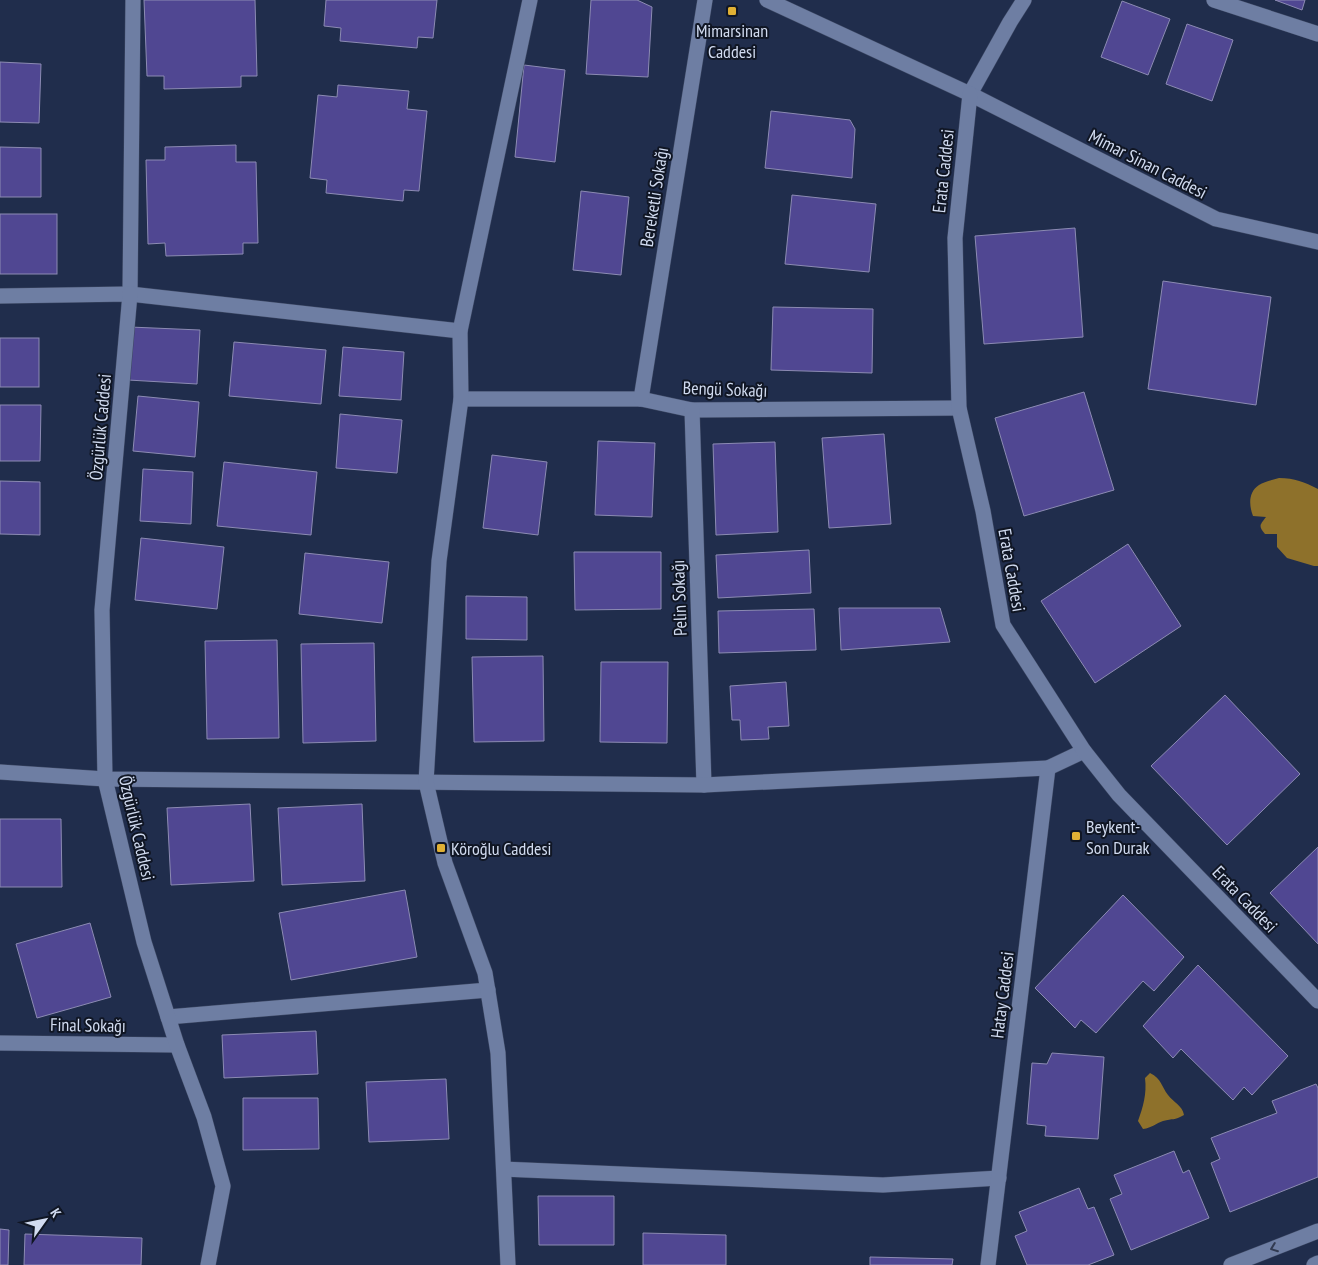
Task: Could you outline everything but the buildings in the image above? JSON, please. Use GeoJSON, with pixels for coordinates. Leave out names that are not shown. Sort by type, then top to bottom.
{"type":"FeatureCollection","features":[{"type":"Feature","properties":{"kind":"street","name":"Özgürlük Caddesi"},"geometry":{"type":"LineString","coordinates":[[133,0],[130,294],[102,610],[105,778],[144,942],[177,1045],[204,1117],[223,1186],[208,1265]]}},
{"type":"Feature","properties":{"kind":"street"},"geometry":{"type":"LineString","coordinates":[[508,1265],[498,1053],[488,990],[485,973],[445,863],[426,782],[439,561],[461,399],[460,331],[530,0]]}},
{"type":"Feature","properties":{"kind":"street","name":"Bereketli Sokağı"},"geometry":{"type":"LineString","coordinates":[[641,399],[705,0]]}},
{"type":"Feature","properties":{"kind":"street","name":"Mimar Sinan Caddesi"},"geometry":{"type":"LineString","coordinates":[[767,0],[970,94],[1216,220],[1318,242]]}},
{"type":"Feature","properties":{"kind":"street"},"geometry":{"type":"LineString","coordinates":[[970,94],[1024,0]]}},
{"type":"Feature","properties":{"kind":"street"},"geometry":{"type":"LineString","coordinates":[[1214,0],[1318,34]]}},
{"type":"Feature","properties":{"kind":"street","name":"Erata Caddesi"},"geometry":{"type":"LineString","coordinates":[[970,94],[955,238],[959,408],[983,511],[1003,625],[1084,751],[1119,795],[1318,1001]]}},
{"type":"Feature","properties":{"kind":"street"},"geometry":{"type":"LineString","coordinates":[[0,296],[130,294],[460,331]]}},
{"type":"Feature","properties":{"kind":"street","name":"Bengü Sokağı"},"geometry":{"type":"LineString","coordinates":[[461,399],[641,399],[692,410],[959,408]]}},
{"type":"Feature","properties":{"kind":"street","name":"Pelin Sokağı"},"geometry":{"type":"LineString","coordinates":[[692,410],[704,785]]}},
{"type":"Feature","properties":{"kind":"street"},"geometry":{"type":"LineString","coordinates":[[0,772],[105,778],[704,785],[1048,768],[1084,751]]}},
{"type":"Feature","properties":{"kind":"street","name":"Hatay Caddesi"},"geometry":{"type":"LineString","coordinates":[[988,1265],[1048,768]]}},
{"type":"Feature","properties":{"kind":"street"},"geometry":{"type":"LineString","coordinates":[[168,1017],[488,990]]}},
{"type":"Feature","properties":{"kind":"street","name":"Final Sokağı"},"geometry":{"type":"LineString","coordinates":[[0,1043],[177,1045]]}},
{"type":"Feature","properties":{"kind":"street"},"geometry":{"type":"LineString","coordinates":[[504,1169],[883,1185],[999,1178]]}},
{"type":"Feature","properties":{"kind":"street"},"geometry":{"type":"LineString","coordinates":[[1231,1265],[1318,1231]]}},
{"type":"Feature","properties":{"kind":"street"},"geometry":{"type":"LineString","coordinates":[[1314,1265],[1318,1263]]}},
{"type":"Feature","properties":{"kind":"shaded area"},"geometry":{"type":"Polygon","coordinates":[[[1279,478],[1299,481],[1318,489],[1318,566],[1287,558],[1277,547],[1277,534],[1265,534],[1261,529],[1261,524],[1266,517],[1253,516],[1250,504],[1251,495],[1255,488],[1279,478]]]}},
{"type":"Feature","properties":{"kind":"shaded area"},"geometry":{"type":"Polygon","coordinates":[[[1150,1073],[1159,1080],[1168,1095],[1182,1109],[1184,1115],[1143,1129],[1138,1121],[1144,1100],[1145,1078],[1150,1073]]]}},
{"type":"Feature","properties":{"kind":"place","name":"Mimarsinan Caddesi"},"geometry":{"type":"Point","coordinates":[732,11]}},
{"type":"Feature","properties":{"kind":"place","name":"Beykent- Son Durak"},"geometry":{"type":"Point","coordinates":[1076,836]}},
{"type":"Feature","properties":{"kind":"place","name":"Köroğlu Caddesi"},"geometry":{"type":"Point","coordinates":[441,848]}}]}
